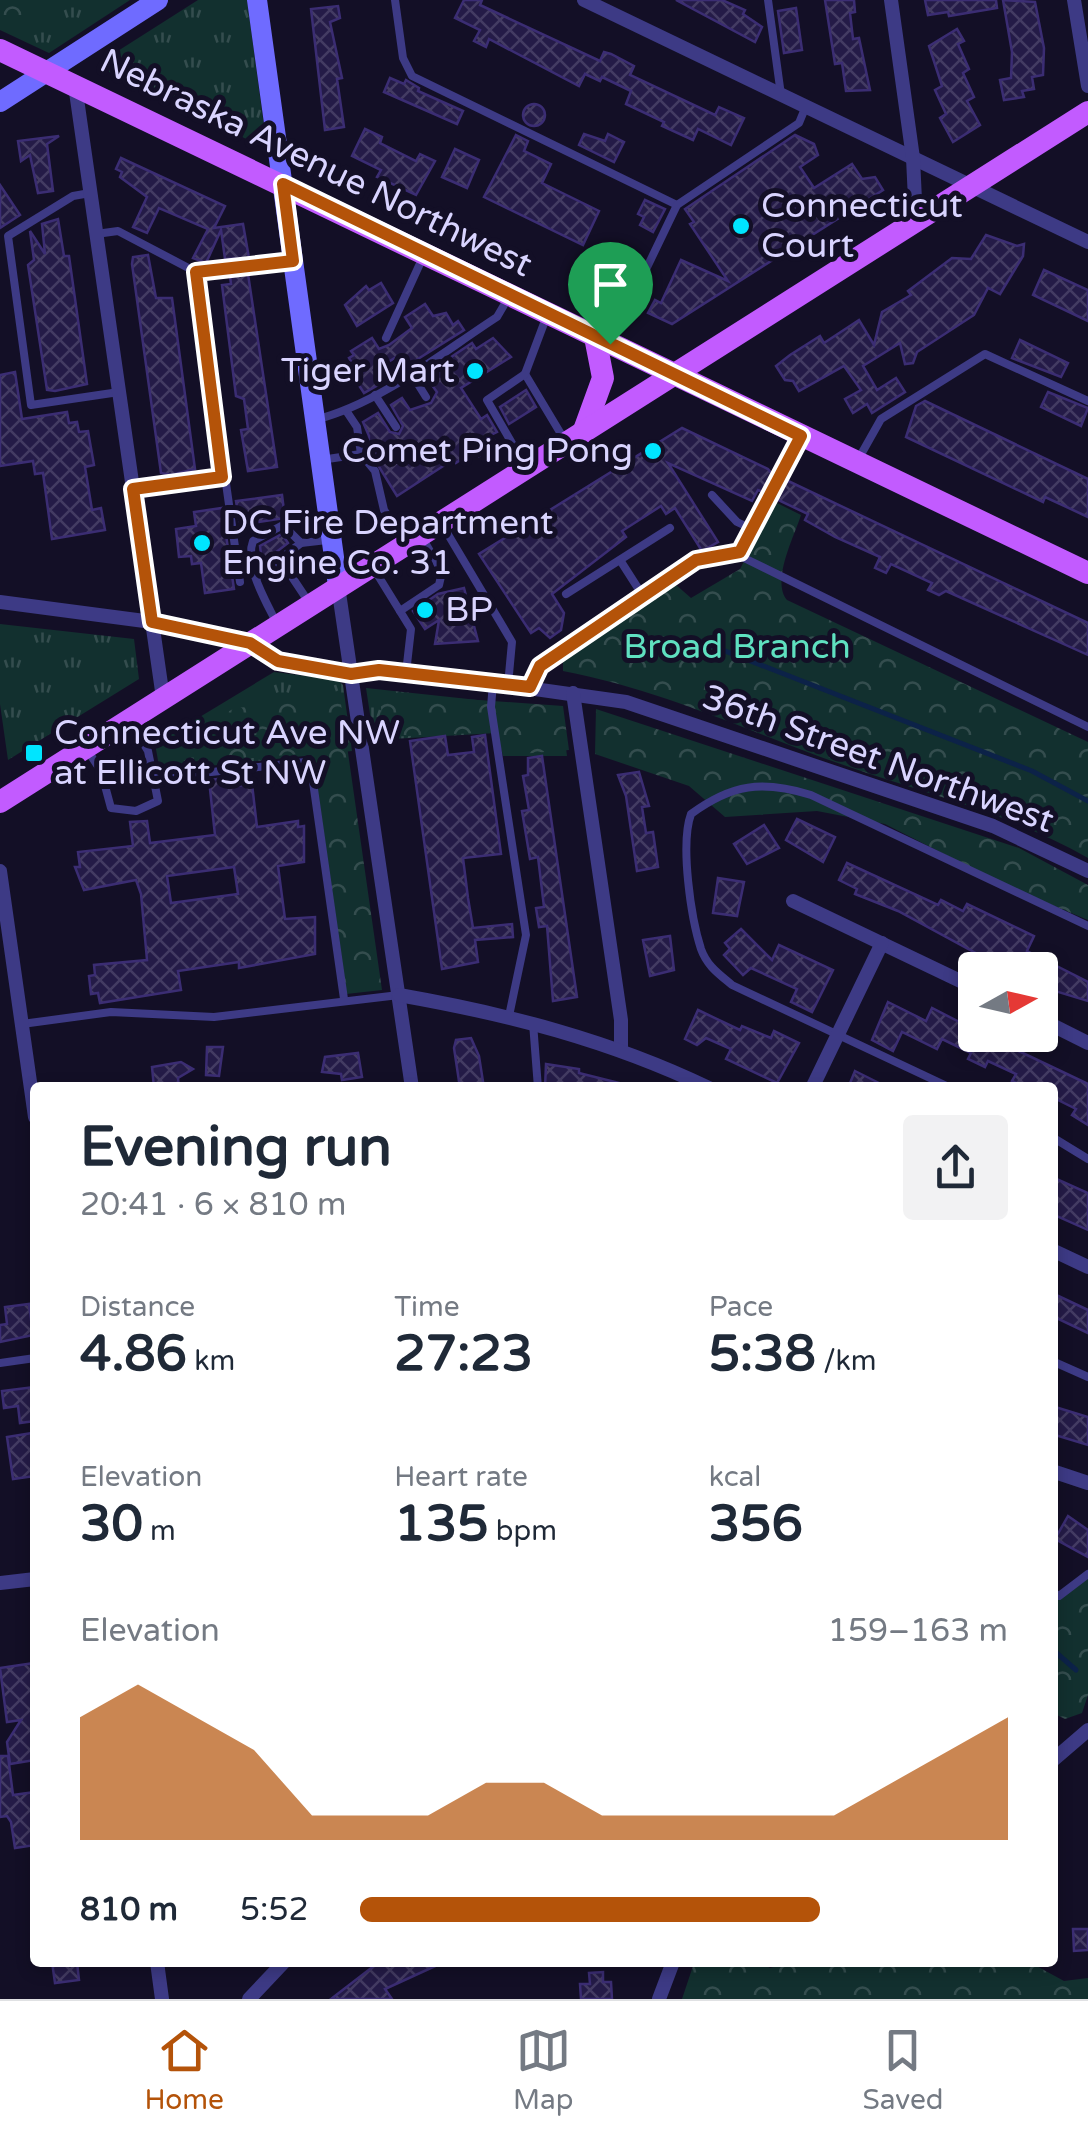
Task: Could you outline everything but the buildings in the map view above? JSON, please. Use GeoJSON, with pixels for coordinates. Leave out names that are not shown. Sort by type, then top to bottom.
{"type":"FeatureCollection","features":[{"type":"Feature","properties":{"kind":"main road","name":"Nebraska Avenue Northwest"},"geometry":{"type":"LineString","coordinates":[[0,50],[1088,573]]}},
{"type":"Feature","properties":{"kind":"main road"},"geometry":{"type":"LineString","coordinates":[[0,802],[1088,112]]}},
{"type":"Feature","properties":{"kind":"main road"},"geometry":{"type":"LineString","coordinates":[[575,438],[603,378],[603,340]]}},
{"type":"Feature","properties":{"kind":"street"},"geometry":{"type":"LineString","coordinates":[[0,102],[158,0]]}},
{"type":"Feature","properties":{"kind":"street"},"geometry":{"type":"LineString","coordinates":[[257,0],[411,1082]]}},
{"type":"Feature","properties":{"kind":"street"},"geometry":{"type":"LineString","coordinates":[[584,0],[1088,242]]}},
{"type":"Feature","properties":{"kind":"street"},"geometry":{"type":"LineString","coordinates":[[891,0],[913,158],[916,221]]}},
{"type":"Feature","properties":{"kind":"street"},"geometry":{"type":"LineString","coordinates":[[1074,0],[1088,86]]}},
{"type":"Feature","properties":{"kind":"street"},"geometry":{"type":"LineString","coordinates":[[75,85],[163,698]]}},
{"type":"Feature","properties":{"kind":"street","name":"36th Street Northwest"},"geometry":{"type":"LineString","coordinates":[[0,602],[152,622],[250,643],[278,661],[351,674],[406,673],[574,693],[640,706],[968,817],[1088,870]]}},
{"type":"Feature","properties":{"kind":"street"},"geometry":{"type":"LineString","coordinates":[[574,693],[621,1020],[621,1049]]}},
{"type":"Feature","properties":{"kind":"street"},"geometry":{"type":"LineString","coordinates":[[0,872],[30,1082]]}},
{"type":"Feature","properties":{"kind":"street"},"geometry":{"type":"LineString","coordinates":[[793,901],[958,980]]}},
{"type":"Feature","properties":{"kind":"street"},"geometry":{"type":"LineString","coordinates":[[815,1082],[882,944]]}},
{"type":"Feature","properties":{"kind":"street"},"geometry":{"type":"LineString","coordinates":[[398,995],[533,1022],[621,1049],[696,1082]]}},
{"type":"Feature","properties":{"kind":"street"},"geometry":{"type":"LineString","coordinates":[[1058,1028],[1088,1043]]}},
{"type":"Feature","properties":{"kind":"street"},"geometry":{"type":"LineString","coordinates":[[1058,1253],[1088,1267]]}},
{"type":"Feature","properties":{"kind":"street"},"geometry":{"type":"LineString","coordinates":[[1058,1473],[1088,1482]]}},
{"type":"Feature","properties":{"kind":"street"},"geometry":{"type":"LineString","coordinates":[[0,1584],[30,1579]]}},
{"type":"Feature","properties":{"kind":"street"},"geometry":{"type":"LineString","coordinates":[[1058,1756],[1088,1730]]}},
{"type":"Feature","properties":{"kind":"street"},"geometry":{"type":"LineString","coordinates":[[158,1967],[162,1999]]}},
{"type":"Feature","properties":{"kind":"street"},"geometry":{"type":"LineString","coordinates":[[250,1999],[279,1967]]}},
{"type":"Feature","properties":{"kind":"street"},"geometry":{"type":"LineString","coordinates":[[659,1999],[671,1967]]}},
{"type":"Feature","properties":{"kind":"lane"},"geometry":{"type":"LineString","coordinates":[[394,0],[404,58],[412,76],[677,205]]}},
{"type":"Feature","properties":{"kind":"lane"},"geometry":{"type":"LineString","coordinates":[[768,0],[781,95]]}},
{"type":"Feature","properties":{"kind":"lane"},"geometry":{"type":"LineString","coordinates":[[603,340],[677,205],[798,122],[806,106]]}},
{"type":"Feature","properties":{"kind":"lane"},"geometry":{"type":"LineString","coordinates":[[90,192],[73,196],[8,236],[31,405],[119,392]]}},
{"type":"Feature","properties":{"kind":"lane"},"geometry":{"type":"LineString","coordinates":[[96,234],[118,232],[196,272],[293,261]]}},
{"type":"Feature","properties":{"kind":"lane"},"geometry":{"type":"LineString","coordinates":[[386,338],[424,253]]}},
{"type":"Feature","properties":{"kind":"lane"},"geometry":{"type":"LineString","coordinates":[[196,272],[222,477],[228,490],[240,582]]}},
{"type":"Feature","properties":{"kind":"lane"},"geometry":{"type":"LineString","coordinates":[[315,420],[347,412],[497,317],[510,295]]}},
{"type":"Feature","properties":{"kind":"lane"},"geometry":{"type":"LineString","coordinates":[[526,468],[486,400],[525,374],[548,314]]}},
{"type":"Feature","properties":{"kind":"lane"},"geometry":{"type":"LineString","coordinates":[[857,462],[881,419],[985,354],[1088,401]]}},
{"type":"Feature","properties":{"kind":"lane"},"geometry":{"type":"LineString","coordinates":[[410,372],[426,397]]}},
{"type":"Feature","properties":{"kind":"lane"},"geometry":{"type":"LineString","coordinates":[[525,374],[575,438]]}},
{"type":"Feature","properties":{"kind":"lane"},"geometry":{"type":"LineString","coordinates":[[375,395],[396,427]]}},
{"type":"Feature","properties":{"kind":"lane"},"geometry":{"type":"LineString","coordinates":[[347,412],[357,427],[361,454],[376,471],[384,510],[422,534],[512,642],[491,707],[526,934],[508,1016]]}},
{"type":"Feature","properties":{"kind":"lane"},"geometry":{"type":"LineString","coordinates":[[740,552],[801,436]]}},
{"type":"Feature","properties":{"kind":"lane"},"geometry":{"type":"LineString","coordinates":[[320,460],[361,454]]}},
{"type":"Feature","properties":{"kind":"lane"},"geometry":{"type":"LineString","coordinates":[[133,489],[222,477]]}},
{"type":"Feature","properties":{"kind":"lane"},"geometry":{"type":"LineString","coordinates":[[712,495],[738,522],[752,528]]}},
{"type":"Feature","properties":{"kind":"lane"},"geometry":{"type":"LineString","coordinates":[[278,625],[257,577],[250,547],[253,541],[284,525],[301,544]]}},
{"type":"Feature","properties":{"kind":"lane"},"geometry":{"type":"LineString","coordinates":[[566,594],[670,528]]}},
{"type":"Feature","properties":{"kind":"lane"},"geometry":{"type":"LineString","coordinates":[[400,611],[439,585],[442,572],[422,534]]}},
{"type":"Feature","properties":{"kind":"lane"},"geometry":{"type":"LineString","coordinates":[[257,577],[301,544],[332,539]]}},
{"type":"Feature","properties":{"kind":"lane"},"geometry":{"type":"LineString","coordinates":[[530,687],[540,666],[696,560],[740,552]]}},
{"type":"Feature","properties":{"kind":"lane"},"geometry":{"type":"LineString","coordinates":[[740,552],[742,557],[1088,726]]}},
{"type":"Feature","properties":{"kind":"lane"},"geometry":{"type":"LineString","coordinates":[[280,559],[310,604]]}},
{"type":"Feature","properties":{"kind":"lane"},"geometry":{"type":"LineString","coordinates":[[620,560],[643,596]]}},
{"type":"Feature","properties":{"kind":"lane"},"geometry":{"type":"LineString","coordinates":[[371,566],[411,629],[406,673]]}},
{"type":"Feature","properties":{"kind":"lane"},"geometry":{"type":"LineString","coordinates":[[86,748],[101,771],[111,808],[136,811],[158,802],[148,751],[129,720]]}},
{"type":"Feature","properties":{"kind":"lane"},"geometry":{"type":"LineString","coordinates":[[155,778],[305,762],[312,775],[344,999]]}},
{"type":"Feature","properties":{"kind":"lane"},"geometry":{"type":"LineString","coordinates":[[938,1082],[732,984],[712,969],[701,948],[685,846],[691,814],[742,785],[775,784],[810,795],[1088,926]]}},
{"type":"Feature","properties":{"kind":"lane"},"geometry":{"type":"LineString","coordinates":[[22,1024],[112,1012],[214,1017],[398,995]]}},
{"type":"Feature","properties":{"kind":"lane"},"geometry":{"type":"LineString","coordinates":[[533,1022],[538,1082]]}},
{"type":"Feature","properties":{"kind":"lane"},"geometry":{"type":"LineString","coordinates":[[1058,1141],[1088,1158]]}},
{"type":"Feature","properties":{"kind":"lane"},"geometry":{"type":"LineString","coordinates":[[0,1363],[30,1359]]}},
{"type":"Feature","properties":{"kind":"lane"},"geometry":{"type":"LineString","coordinates":[[1058,1364],[1088,1378]]}},
{"type":"Feature","properties":{"kind":"lane"},"geometry":{"type":"LineString","coordinates":[[1058,1595],[1088,1574]]}},
{"type":"Feature","properties":{"kind":"green space"},"geometry":{"type":"Polygon","coordinates":[[[0,0],[130,0],[49,53],[0,30],[0,0]]]}},
{"type":"Feature","properties":{"kind":"green space"},"geometry":{"type":"Polygon","coordinates":[[[0,0],[30,0],[23,28],[0,21],[0,0]]]}},
{"type":"Feature","properties":{"kind":"green space"},"geometry":{"type":"Polygon","coordinates":[[[198,0],[247,0],[267,149],[99,67],[99,63],[198,0]]]}},
{"type":"Feature","properties":{"kind":"green space","name":"Broad Branch"},"geometry":{"type":"Polygon","coordinates":[[[775,502],[801,515],[781,582],[787,600],[1088,742],[1088,858],[1035,831],[980,810],[642,691],[563,671],[563,654],[675,584],[691,598],[740,569],[775,502]]]}},
{"type":"Feature","properties":{"kind":"green space"},"geometry":{"type":"Polygon","coordinates":[[[0,624],[134,639],[139,679],[8,760],[0,704],[0,624]]]}},
{"type":"Feature","properties":{"kind":"green space"},"geometry":{"type":"Polygon","coordinates":[[[274,672],[338,680],[343,685],[352,751],[160,771],[155,744],[274,672]]]}},
{"type":"Feature","properties":{"kind":"green space","name":"Broad Branch"},"geometry":{"type":"Polygon","coordinates":[[[366,688],[561,709],[567,756],[503,756],[497,733],[374,740],[366,688]]]}},
{"type":"Feature","properties":{"kind":"green space"},"geometry":{"type":"Polygon","coordinates":[[[339,690],[382,990],[346,994],[311,753],[217,761],[213,744],[170,751],[167,744],[235,708],[316,701],[339,690]]]}},
{"type":"Feature","properties":{"kind":"green space","name":"Broad Branch"},"geometry":{"type":"Polygon","coordinates":[[[379,693],[563,706],[569,750],[508,755],[501,732],[385,737],[379,693]]]}},
{"type":"Feature","properties":{"kind":"green space","name":"Broad Branch"},"geometry":{"type":"Polygon","coordinates":[[[596,709],[1019,848],[1088,885],[1088,920],[1011,888],[885,824],[817,811],[725,817],[689,786],[595,754],[596,709]]]}},
{"type":"Feature","properties":{"kind":"green space"},"geometry":{"type":"Polygon","coordinates":[[[1088,1578],[1088,1695],[1082,1713],[1065,1719],[1058,1716],[1058,1600],[1088,1578]]]}},
{"type":"Feature","properties":{"kind":"green space"},"geometry":{"type":"Polygon","coordinates":[[[693,1967],[1038,1967],[1064,1981],[1088,1978],[1088,1999],[682,1999],[693,1967]]]}},
{"type":"Feature","properties":{"kind":"waterway","name":"Broad Branch"},"geometry":{"type":"LineString","coordinates":[[697,640],[1032,771],[1088,801]]}},
{"type":"Feature","properties":{"kind":"waterway"},"geometry":{"type":"LineString","coordinates":[[1058,1654],[1076,1670]]}},
{"type":"Feature","properties":{"kind":"place","name":"Connecticut Court"},"geometry":{"type":"Point","coordinates":[741,226]}},
{"type":"Feature","properties":{"kind":"place","name":"Tiger Mart"},"geometry":{"type":"Point","coordinates":[475,371]}},
{"type":"Feature","properties":{"kind":"place","name":"Comet Ping Pong"},"geometry":{"type":"Point","coordinates":[653,451]}},
{"type":"Feature","properties":{"kind":"place","name":"DC Fire Department Engine Co. 31"},"geometry":{"type":"Point","coordinates":[202,543]}},
{"type":"Feature","properties":{"kind":"place","name":"BP"},"geometry":{"type":"Point","coordinates":[425,610]}},
{"type":"Feature","properties":{"kind":"place","name":"Connecticut Ave NW at Ellicott St NW"},"geometry":{"type":"Point","coordinates":[34,753]}},
{"type":"Feature","properties":{"kind":"route"},"geometry":{"type":"LineString","coordinates":[[283,184],[610,344],[801,436],[740,552],[696,560],[540,666],[530,687],[379,670],[351,674],[278,661],[250,643],[152,622],[133,489],[222,477],[196,272],[293,261],[283,184]]}}]}
